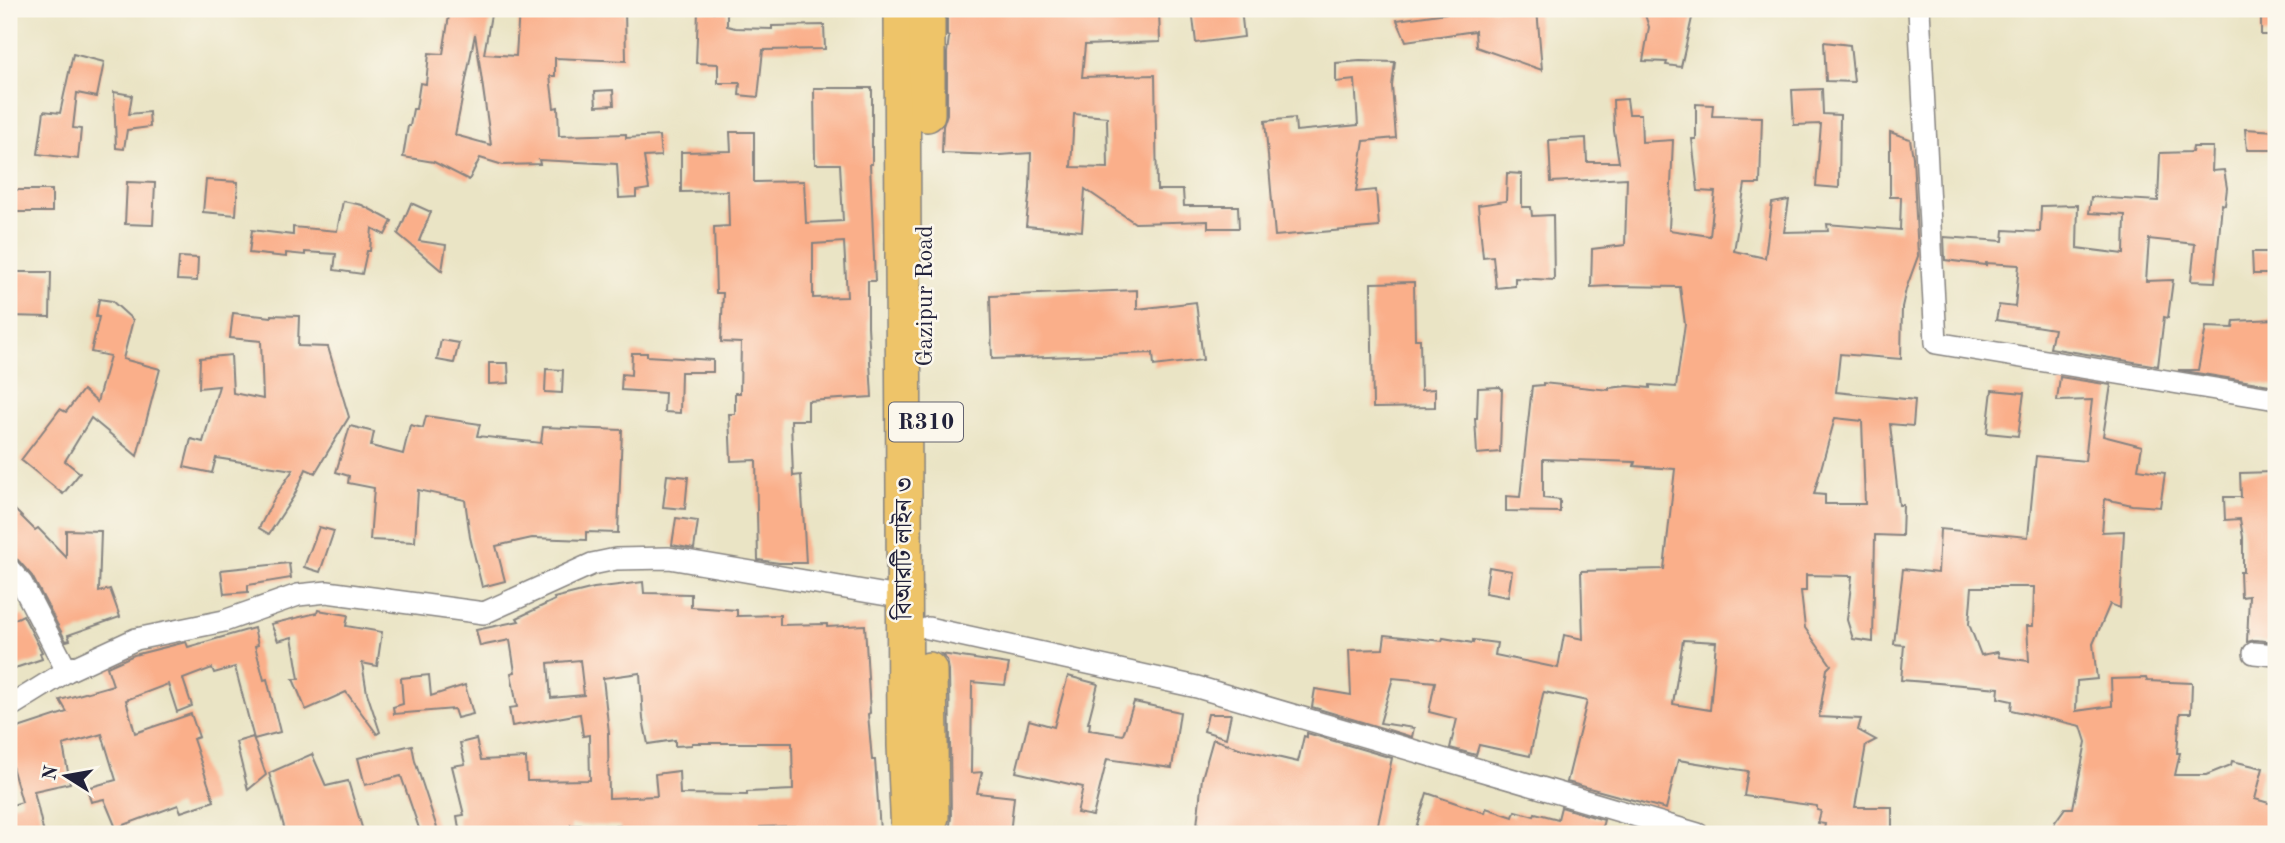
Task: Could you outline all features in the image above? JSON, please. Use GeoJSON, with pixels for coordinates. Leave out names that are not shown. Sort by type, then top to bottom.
{"type":"FeatureCollection","features":[{"type":"Feature","properties":{"kind":"main road","name":"Gazipur Road"},"geometry":{"type":"LineString","coordinates":[[886,9],[890,834]]}},
{"type":"Feature","properties":{"kind":"main road","name":"বিআরটি লাইন ৩"},"geometry":{"type":"LineString","coordinates":[[902,9],[905,746],[909,834]]}},
{"type":"Feature","properties":{"kind":"main road","name":"Gazipur Road"},"geometry":{"type":"LineString","coordinates":[[927,9],[925,551],[932,834]]}},
{"type":"Feature","properties":{"kind":"street"},"geometry":{"type":"LineString","coordinates":[[1919,9],[1936,343],[2276,399]]}},
{"type":"Feature","properties":{"kind":"street"},"geometry":{"type":"LineString","coordinates":[[9,707],[67,671],[136,639],[224,621],[298,595],[327,592],[484,613],[592,564],[617,559],[669,558],[887,595]]}},
{"type":"Feature","properties":{"kind":"street"},"geometry":{"type":"LineString","coordinates":[[9,569],[22,584],[67,671]]}},
{"type":"Feature","properties":{"kind":"street"},"geometry":{"type":"LineString","coordinates":[[928,628],[1197,687],[1698,834]]}},
{"type":"Feature","properties":{"kind":"street"},"geometry":{"type":"LineString","coordinates":[[2254,653],[2276,655]]}},
{"type":"Feature","properties":{"kind":"building"},"geometry":{"type":"Polygon","coordinates":[[[450,9],[492,9],[484,54],[516,56],[519,9],[625,9],[626,61],[555,58],[555,76],[550,76],[554,108],[558,107],[559,136],[659,136],[661,156],[644,157],[649,189],[636,191],[636,197],[619,198],[617,164],[539,160],[540,164],[503,165],[480,158],[469,180],[434,162],[403,157],[420,83],[426,84],[429,53],[443,54],[450,9]],[[475,34],[455,135],[491,145],[475,34]]]}},
{"type":"Feature","properties":{"kind":"building"},"geometry":{"type":"Polygon","coordinates":[[[947,9],[1159,9],[1160,42],[1085,45],[1082,77],[1155,75],[1157,190],[1183,190],[1184,206],[1238,206],[1239,228],[1208,228],[1208,221],[1135,223],[1085,189],[1082,231],[1026,226],[1031,153],[942,153],[943,126],[947,114],[947,9]],[[1074,114],[1071,167],[1108,168],[1107,117],[1074,114]]]}},
{"type":"Feature","properties":{"kind":"building"},"geometry":{"type":"Polygon","coordinates":[[[1192,9],[1241,9],[1244,37],[1196,43],[1192,9]]]}},
{"type":"Feature","properties":{"kind":"building"},"geometry":{"type":"Polygon","coordinates":[[[1475,9],[1537,9],[1542,70],[1476,47],[1475,31],[1406,41],[1397,20],[1475,9]]]}},
{"type":"Feature","properties":{"kind":"building"},"geometry":{"type":"Polygon","coordinates":[[[1643,9],[1694,9],[1681,67],[1666,65],[1667,62],[1643,61],[1649,27],[1643,9]]]}},
{"type":"Feature","properties":{"kind":"building"},"geometry":{"type":"Polygon","coordinates":[[[698,11],[727,12],[727,26],[735,28],[772,29],[772,26],[824,25],[825,49],[763,50],[758,97],[739,95],[740,83],[718,83],[718,64],[696,63],[698,11]]]}},
{"type":"Feature","properties":{"kind":"building"},"geometry":{"type":"Polygon","coordinates":[[[2261,18],[2276,19],[2276,35],[2261,35],[2261,18]]]}},
{"type":"Feature","properties":{"kind":"building"},"geometry":{"type":"Polygon","coordinates":[[[1824,42],[1850,45],[1854,82],[1826,81],[1824,42]]]}},
{"type":"Feature","properties":{"kind":"building"},"geometry":{"type":"Polygon","coordinates":[[[73,54],[104,62],[97,97],[77,93],[73,128],[81,129],[78,159],[38,154],[44,111],[60,113],[73,54]]]}},
{"type":"Feature","properties":{"kind":"building"},"geometry":{"type":"Polygon","coordinates":[[[1395,62],[1392,86],[1396,138],[1364,141],[1356,192],[1376,190],[1379,227],[1275,236],[1265,121],[1295,118],[1296,131],[1358,125],[1355,80],[1336,82],[1336,63],[1395,62]]]}},
{"type":"Feature","properties":{"kind":"building"},"geometry":{"type":"Polygon","coordinates":[[[814,88],[872,88],[870,164],[875,281],[868,281],[868,326],[872,397],[808,401],[808,420],[791,420],[793,476],[801,475],[806,563],[779,563],[758,560],[756,460],[731,461],[729,414],[735,414],[735,393],[740,393],[741,343],[721,342],[723,293],[716,293],[714,227],[729,226],[728,191],[681,192],[681,152],[731,151],[730,132],[754,132],[754,182],[804,181],[806,223],[843,221],[840,164],[815,164],[814,88]],[[844,242],[813,244],[813,298],[847,297],[844,242]]]}},
{"type":"Feature","properties":{"kind":"building"},"geometry":{"type":"Polygon","coordinates":[[[1822,89],[1823,114],[1840,115],[1839,188],[1816,186],[1821,124],[1794,125],[1792,90],[1822,89]]]}},
{"type":"Feature","properties":{"kind":"building"},"geometry":{"type":"Polygon","coordinates":[[[613,90],[614,105],[596,106],[595,91],[613,90]]]}},
{"type":"Feature","properties":{"kind":"building"},"geometry":{"type":"Polygon","coordinates":[[[114,92],[132,95],[129,114],[149,112],[150,127],[127,130],[124,149],[116,148],[114,92]]]}},
{"type":"Feature","properties":{"kind":"building"},"geometry":{"type":"Polygon","coordinates":[[[1627,99],[1629,114],[1641,114],[1642,142],[1673,140],[1669,230],[1710,236],[1715,192],[1698,191],[1692,139],[1696,139],[1696,104],[1713,105],[1712,116],[1762,117],[1760,184],[1745,184],[1734,251],[1765,258],[1772,203],[1789,200],[1784,232],[1828,231],[1827,224],[1900,230],[1901,197],[1890,197],[1890,132],[1910,139],[1918,256],[1902,307],[1901,359],[1840,354],[1836,392],[1915,400],[1913,426],[1890,424],[1899,505],[1903,505],[1902,536],[1875,535],[1873,642],[1853,639],[1847,620],[1852,576],[1806,575],[1806,591],[1801,591],[1805,628],[1831,665],[1827,669],[1819,717],[1861,719],[1858,730],[1876,740],[1866,745],[1855,807],[1892,807],[1892,834],[1823,834],[1825,824],[1818,823],[1821,811],[1817,810],[1817,806],[1744,796],[1748,771],[1678,760],[1666,809],[1567,782],[1587,701],[1544,692],[1530,756],[1479,745],[1476,755],[1450,748],[1457,719],[1429,712],[1435,682],[1393,678],[1380,723],[1414,728],[1412,737],[1312,707],[1315,689],[1351,695],[1349,650],[1383,649],[1385,635],[1497,643],[1495,655],[1558,668],[1564,635],[1583,639],[1581,571],[1664,569],[1675,469],[1634,466],[1635,462],[1543,459],[1543,498],[1560,500],[1560,512],[1506,511],[1506,496],[1520,497],[1532,386],[1543,383],[1609,390],[1628,386],[1650,388],[1650,385],[1676,387],[1685,324],[1680,287],[1591,287],[1592,249],[1625,245],[1627,178],[1551,182],[1549,140],[1586,138],[1587,162],[1619,162],[1613,100],[1627,99]],[[1835,418],[1814,494],[1825,495],[1825,504],[1865,504],[1862,421],[1835,418]],[[1683,640],[1673,704],[1710,710],[1716,642],[1683,640]]]}},
{"type":"Feature","properties":{"kind":"building"},"geometry":{"type":"Polygon","coordinates":[[[2245,129],[2276,131],[2276,150],[2247,150],[2245,129]]]}},
{"type":"Feature","properties":{"kind":"building"},"geometry":{"type":"Polygon","coordinates":[[[2193,147],[2213,147],[2212,171],[2224,170],[2227,188],[2225,205],[2222,204],[2215,282],[2191,281],[2195,244],[2149,239],[2146,281],[2173,280],[2168,318],[2164,317],[2158,366],[2050,348],[2054,329],[1996,320],[1999,305],[2015,307],[2019,265],[1986,265],[1945,260],[1944,237],[2003,241],[2004,230],[2040,232],[2041,206],[2078,205],[2077,248],[2124,254],[2125,215],[2089,213],[2091,197],[2158,201],[2160,153],[2192,152],[2193,147]]]}},
{"type":"Feature","properties":{"kind":"building"},"geometry":{"type":"Polygon","coordinates":[[[1507,173],[1522,174],[1522,207],[1531,207],[1532,216],[1553,215],[1554,280],[1515,278],[1515,286],[1496,288],[1493,256],[1483,257],[1478,205],[1506,201],[1507,173]]]}},
{"type":"Feature","properties":{"kind":"building"},"geometry":{"type":"Polygon","coordinates":[[[206,180],[238,182],[236,215],[203,212],[206,180]]]}},
{"type":"Feature","properties":{"kind":"building"},"geometry":{"type":"Polygon","coordinates":[[[127,182],[155,183],[153,225],[125,224],[127,182]]]}},
{"type":"Feature","properties":{"kind":"building"},"geometry":{"type":"Polygon","coordinates":[[[9,190],[52,190],[52,212],[9,212],[9,190]]]}},
{"type":"Feature","properties":{"kind":"building"},"geometry":{"type":"Polygon","coordinates":[[[343,201],[362,205],[392,221],[385,235],[372,228],[370,251],[367,251],[362,274],[334,270],[336,254],[286,253],[286,257],[249,253],[252,230],[293,235],[293,227],[337,231],[343,201]]]}},
{"type":"Feature","properties":{"kind":"building"},"geometry":{"type":"Polygon","coordinates":[[[411,203],[431,212],[419,241],[446,245],[442,271],[398,234],[411,203]]]}},
{"type":"Feature","properties":{"kind":"building"},"geometry":{"type":"Polygon","coordinates":[[[2252,252],[2276,252],[2276,274],[2253,274],[2252,252]]]}},
{"type":"Feature","properties":{"kind":"building"},"geometry":{"type":"Polygon","coordinates":[[[179,257],[198,258],[197,281],[177,280],[179,257]]]}},
{"type":"Feature","properties":{"kind":"building"},"geometry":{"type":"Polygon","coordinates":[[[9,272],[51,272],[50,317],[9,316],[9,272]]]}},
{"type":"Feature","properties":{"kind":"building"},"geometry":{"type":"Polygon","coordinates":[[[1414,282],[1415,339],[1420,339],[1421,390],[1435,389],[1435,407],[1373,408],[1371,283],[1414,282]]]}},
{"type":"Feature","properties":{"kind":"building"},"geometry":{"type":"Polygon","coordinates":[[[1137,290],[1137,309],[1196,302],[1203,360],[1154,366],[1153,353],[992,359],[990,296],[1137,290]]]}},
{"type":"Feature","properties":{"kind":"building"},"geometry":{"type":"Polygon","coordinates":[[[99,299],[112,301],[133,320],[123,359],[160,369],[137,456],[91,418],[65,461],[80,473],[63,494],[21,460],[60,409],[66,412],[83,390],[97,402],[110,356],[91,352],[99,317],[96,317],[99,299]]]}},
{"type":"Feature","properties":{"kind":"building"},"geometry":{"type":"Polygon","coordinates":[[[233,313],[271,317],[299,316],[298,346],[328,347],[349,417],[315,473],[306,469],[294,496],[269,534],[259,528],[293,470],[216,458],[212,473],[184,467],[191,439],[203,442],[219,386],[199,388],[200,358],[231,355],[233,393],[263,399],[261,341],[230,338],[233,313]]]}},
{"type":"Feature","properties":{"kind":"building"},"geometry":{"type":"Polygon","coordinates":[[[2276,319],[2276,386],[2178,370],[2198,370],[2206,327],[2233,328],[2234,321],[2276,319]]]}},
{"type":"Feature","properties":{"kind":"building"},"geometry":{"type":"Polygon","coordinates":[[[441,340],[459,343],[454,363],[437,360],[441,340]]]}},
{"type":"Feature","properties":{"kind":"building"},"geometry":{"type":"Polygon","coordinates":[[[632,353],[713,360],[713,372],[681,372],[680,413],[664,412],[665,393],[621,390],[622,374],[631,375],[632,353]]]}},
{"type":"Feature","properties":{"kind":"building"},"geometry":{"type":"Polygon","coordinates":[[[489,363],[508,363],[509,383],[489,384],[489,363]]]}},
{"type":"Feature","properties":{"kind":"building"},"geometry":{"type":"Polygon","coordinates":[[[546,369],[563,370],[562,393],[545,392],[546,369]]]}},
{"type":"Feature","properties":{"kind":"building"},"geometry":{"type":"Polygon","coordinates":[[[2060,377],[2111,385],[2103,436],[2142,446],[2138,469],[2165,473],[2160,507],[2105,499],[2102,532],[2124,531],[2120,608],[2110,604],[2093,644],[2097,679],[2077,681],[2076,711],[2112,706],[2111,679],[2146,678],[2147,681],[2192,683],[2191,713],[2180,713],[2177,753],[2180,753],[2175,775],[2206,775],[2231,765],[2232,761],[2263,768],[2255,799],[2276,805],[2276,834],[2052,834],[2055,822],[2065,808],[2073,808],[2086,742],[2081,726],[2011,710],[2012,701],[1998,698],[1999,688],[1901,680],[1904,645],[1894,644],[1903,569],[1938,573],[1940,529],[2028,537],[2036,456],[2085,461],[2092,400],[2057,401],[2060,377]],[[1972,587],[1969,624],[1981,655],[1998,652],[1999,657],[2029,661],[2027,626],[2033,626],[2034,587],[1972,587]]]}},
{"type":"Feature","properties":{"kind":"building"},"geometry":{"type":"Polygon","coordinates":[[[1500,387],[1500,452],[1477,454],[1475,418],[1478,388],[1500,387]]]}},
{"type":"Feature","properties":{"kind":"building"},"geometry":{"type":"Polygon","coordinates":[[[1992,390],[2024,393],[2018,436],[1987,433],[1992,390]]]}},
{"type":"Feature","properties":{"kind":"building"},"geometry":{"type":"Polygon","coordinates":[[[426,416],[480,424],[477,436],[541,443],[543,427],[622,430],[618,533],[586,532],[586,540],[532,538],[496,546],[505,581],[482,587],[470,537],[465,500],[418,490],[415,542],[370,540],[374,488],[348,483],[349,476],[336,472],[350,426],[374,432],[371,446],[403,454],[410,425],[423,428],[426,416]]]}},
{"type":"Feature","properties":{"kind":"building"},"geometry":{"type":"Polygon","coordinates":[[[2273,472],[2276,642],[2247,642],[2249,596],[2241,597],[2240,572],[2243,572],[2243,537],[2240,519],[2225,520],[2224,497],[2241,497],[2240,473],[2273,472]]]}},
{"type":"Feature","properties":{"kind":"building"},"geometry":{"type":"Polygon","coordinates":[[[667,475],[688,477],[685,509],[663,507],[667,475]]]}},
{"type":"Feature","properties":{"kind":"building"},"geometry":{"type":"Polygon","coordinates":[[[9,504],[35,530],[38,528],[66,557],[66,530],[101,531],[99,592],[110,589],[120,617],[68,635],[70,640],[66,641],[32,576],[18,560],[9,556],[9,504]]]}},
{"type":"Feature","properties":{"kind":"building"},"geometry":{"type":"Polygon","coordinates":[[[676,518],[698,521],[694,549],[672,545],[676,518]]]}},
{"type":"Feature","properties":{"kind":"building"},"geometry":{"type":"Polygon","coordinates":[[[319,527],[334,531],[320,572],[304,567],[319,527]]]}},
{"type":"Feature","properties":{"kind":"building"},"geometry":{"type":"Polygon","coordinates":[[[289,563],[291,578],[248,585],[248,592],[224,594],[221,570],[289,563]]]}},
{"type":"Feature","properties":{"kind":"building"},"geometry":{"type":"Polygon","coordinates":[[[1489,567],[1512,571],[1508,597],[1485,593],[1489,567]]]}},
{"type":"Feature","properties":{"kind":"building"},"geometry":{"type":"Polygon","coordinates":[[[643,582],[644,593],[691,594],[691,607],[737,610],[737,616],[780,615],[780,625],[865,625],[868,714],[872,760],[875,760],[880,831],[798,834],[797,826],[760,827],[760,834],[691,834],[691,831],[620,834],[620,826],[571,825],[571,834],[460,834],[457,816],[464,815],[452,766],[465,764],[460,743],[476,739],[481,760],[526,758],[527,781],[590,780],[589,735],[583,736],[580,714],[512,726],[509,708],[517,707],[511,673],[515,672],[510,640],[480,646],[476,630],[519,621],[517,618],[555,600],[554,598],[594,588],[643,582]],[[580,660],[548,663],[551,698],[584,695],[580,660]],[[640,673],[603,678],[609,733],[609,798],[657,796],[655,774],[679,771],[680,794],[747,795],[747,792],[793,790],[792,743],[692,743],[675,746],[675,740],[648,744],[643,719],[640,673]]]}},
{"type":"Feature","properties":{"kind":"building"},"geometry":{"type":"Polygon","coordinates":[[[318,610],[348,615],[346,626],[382,632],[377,666],[362,663],[367,693],[380,732],[377,734],[346,692],[306,710],[293,679],[299,679],[292,637],[278,641],[271,624],[317,613],[318,610]]]}},
{"type":"Feature","properties":{"kind":"building"},"geometry":{"type":"Polygon","coordinates":[[[23,615],[42,652],[42,659],[9,670],[9,622],[23,615]]]}},
{"type":"Feature","properties":{"kind":"building"},"geometry":{"type":"Polygon","coordinates":[[[254,628],[258,645],[255,646],[264,680],[267,679],[280,732],[254,739],[235,667],[214,673],[212,668],[183,679],[192,706],[177,712],[168,684],[126,700],[135,733],[191,714],[199,737],[193,739],[214,801],[181,812],[178,805],[116,828],[104,799],[91,802],[87,788],[116,780],[102,734],[63,745],[70,783],[34,791],[44,834],[9,834],[9,806],[22,802],[9,756],[9,731],[67,712],[60,700],[113,685],[107,667],[134,655],[186,642],[188,647],[254,628]]]}},
{"type":"Feature","properties":{"kind":"building"},"geometry":{"type":"Polygon","coordinates":[[[941,654],[1009,664],[1005,685],[972,682],[971,773],[982,772],[977,793],[1014,797],[1010,834],[949,834],[949,670],[947,660],[941,654]]]}},
{"type":"Feature","properties":{"kind":"building"},"geometry":{"type":"Polygon","coordinates":[[[429,675],[431,696],[465,685],[473,714],[457,718],[454,709],[394,714],[393,707],[403,704],[401,678],[429,675]]]}},
{"type":"Feature","properties":{"kind":"building"},"geometry":{"type":"Polygon","coordinates":[[[1068,676],[1098,684],[1088,723],[1089,730],[1123,735],[1134,702],[1180,712],[1172,768],[1107,759],[1093,816],[1077,813],[1083,787],[1016,772],[1029,720],[1054,727],[1068,676]]]}},
{"type":"Feature","properties":{"kind":"building"},"geometry":{"type":"Polygon","coordinates":[[[1208,714],[1231,714],[1226,738],[1204,731],[1208,714]]]}},
{"type":"Feature","properties":{"kind":"building"},"geometry":{"type":"Polygon","coordinates":[[[1307,733],[1392,758],[1376,834],[1230,834],[1197,826],[1202,778],[1213,739],[1298,762],[1307,733]]]}},
{"type":"Feature","properties":{"kind":"building"},"geometry":{"type":"Polygon","coordinates":[[[253,737],[266,775],[248,790],[236,742],[253,737]]]}},
{"type":"Feature","properties":{"kind":"building"},"geometry":{"type":"Polygon","coordinates":[[[412,745],[439,834],[421,834],[401,776],[365,785],[358,758],[412,745]]]}},
{"type":"Feature","properties":{"kind":"building"},"geometry":{"type":"Polygon","coordinates":[[[312,754],[326,786],[348,781],[364,834],[286,834],[269,773],[312,754]]]}},
{"type":"Feature","properties":{"kind":"building"},"geometry":{"type":"Polygon","coordinates":[[[1427,793],[1485,813],[1486,808],[1513,817],[1515,811],[1558,819],[1561,807],[1604,820],[1600,834],[1414,834],[1427,793]]]}}]}
